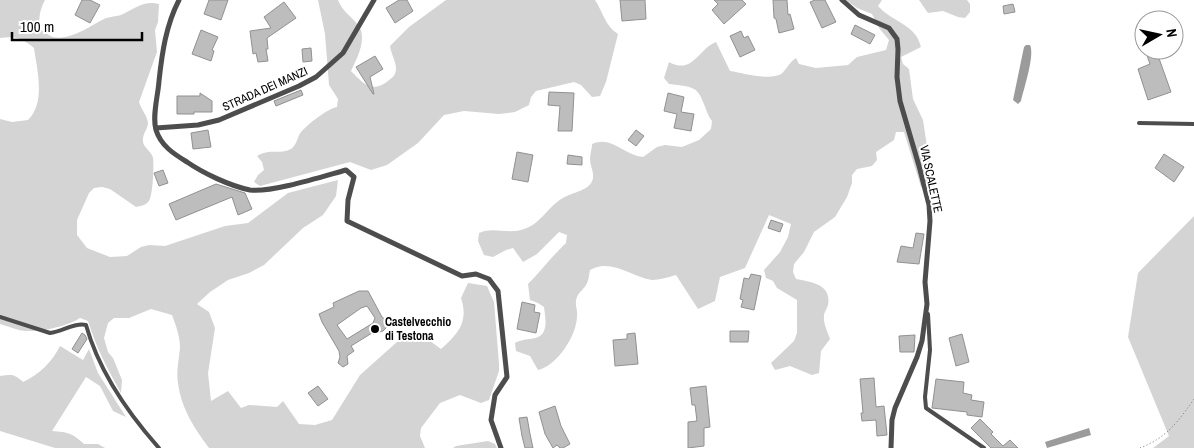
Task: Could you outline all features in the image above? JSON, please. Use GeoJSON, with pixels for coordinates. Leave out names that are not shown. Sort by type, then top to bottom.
{"type":"FeatureCollection","features":[{"type":"Feature","properties":{"kind":"street"},"geometry":{"type":"LineString","coordinates":[[179,0],[167,30],[164,44],[156,128],[159,139],[167,149],[210,176],[250,190],[271,189],[346,170],[354,177],[348,200],[347,221],[462,276],[476,274],[489,279],[498,291],[501,337],[507,377],[495,395],[491,420],[501,448]]}},
{"type":"Feature","properties":{"kind":"street","name":"STRADA DEI MANZI"},"geometry":{"type":"LineString","coordinates":[[156,128],[198,125],[219,120],[316,77],[343,53],[374,0]]}},
{"type":"Feature","properties":{"kind":"street","name":"VIA SCALETTE"},"geometry":{"type":"LineString","coordinates":[[842,0],[859,15],[890,28],[897,39],[897,77],[900,101],[920,166],[929,205],[930,221],[925,274],[927,304],[922,341],[892,420],[891,448]]}},
{"type":"Feature","properties":{"kind":"lane"},"geometry":{"type":"LineString","coordinates":[[1139,123],[1194,124]]}},
{"type":"Feature","properties":{"kind":"lane"},"geometry":{"type":"LineString","coordinates":[[927,304],[930,350],[924,397],[926,408],[984,448]]}},
{"type":"Feature","properties":{"kind":"lane"},"geometry":{"type":"LineString","coordinates":[[0,317],[50,333],[80,324],[86,325],[90,341],[103,370],[120,398],[159,448]]}},
{"type":"Feature","properties":{"kind":"path"},"geometry":{"type":"LineString","coordinates":[[1140,448],[1159,439],[1177,423],[1194,400]]}},
{"type":"Feature","properties":{"kind":"shaded area"},"geometry":{"type":"Polygon","coordinates":[[[0,0],[45,0],[40,14],[40,29],[51,36],[59,38],[73,35],[104,19],[121,15],[140,5],[149,3],[159,4],[158,22],[155,30],[157,52],[139,102],[148,123],[143,136],[143,142],[153,158],[153,180],[149,201],[142,206],[136,207],[110,189],[94,188],[89,193],[77,220],[77,235],[87,248],[110,257],[127,256],[141,247],[149,245],[165,246],[225,226],[248,223],[288,193],[338,180],[336,196],[323,215],[303,228],[264,265],[249,273],[228,280],[210,292],[197,304],[209,312],[215,328],[208,373],[211,401],[228,391],[241,408],[249,405],[277,407],[283,401],[299,424],[315,425],[332,420],[360,375],[397,342],[411,336],[426,338],[441,349],[457,333],[464,314],[461,298],[468,283],[487,286],[494,302],[499,371],[489,400],[481,403],[460,395],[440,403],[421,428],[420,436],[425,448],[209,448],[193,425],[182,401],[177,379],[180,344],[178,331],[172,315],[151,309],[129,318],[114,318],[108,323],[104,338],[108,352],[113,358],[122,380],[121,393],[103,358],[88,321],[80,318],[62,326],[33,331],[20,330],[0,324],[0,119],[12,122],[28,120],[34,113],[37,104],[39,85],[34,48],[18,38],[0,38],[0,0]]]}},
{"type":"Feature","properties":{"kind":"shaded area"},"geometry":{"type":"Polygon","coordinates":[[[318,0],[338,0],[344,10],[358,25],[361,30],[362,42],[351,71],[363,83],[372,87],[382,85],[394,76],[396,66],[390,46],[409,27],[446,0],[595,0],[607,23],[618,34],[606,82],[600,96],[592,97],[581,85],[574,82],[536,91],[531,97],[529,105],[515,112],[499,114],[464,111],[444,115],[418,143],[387,165],[371,170],[350,162],[260,186],[254,182],[264,170],[262,162],[257,156],[266,152],[283,152],[291,149],[301,132],[308,125],[337,107],[338,99],[329,85],[325,34],[318,0]]]}},
{"type":"Feature","properties":{"kind":"shaded area"},"geometry":{"type":"Polygon","coordinates":[[[846,0],[882,0],[878,6],[909,28],[918,39],[921,47],[901,57],[903,64],[909,69],[913,99],[923,120],[933,186],[927,191],[921,187],[904,132],[896,132],[894,140],[876,152],[877,160],[872,166],[857,169],[852,175],[852,183],[847,197],[835,217],[814,232],[804,252],[794,264],[793,272],[796,279],[819,285],[827,292],[828,305],[824,313],[824,319],[830,339],[821,351],[819,373],[812,375],[790,366],[775,370],[771,363],[794,341],[797,333],[797,300],[777,288],[773,281],[766,278],[764,270],[780,252],[788,237],[791,224],[769,215],[745,268],[720,277],[715,301],[698,309],[676,275],[652,280],[613,267],[598,267],[590,270],[587,283],[577,297],[577,316],[574,332],[559,356],[552,363],[538,370],[530,356],[516,351],[515,343],[538,337],[544,331],[546,324],[544,307],[530,300],[528,284],[566,243],[567,235],[559,232],[537,254],[523,262],[513,248],[493,257],[484,255],[478,241],[479,233],[490,230],[518,231],[530,227],[558,201],[589,186],[593,178],[590,159],[592,144],[605,142],[643,157],[657,147],[665,145],[682,147],[699,140],[711,129],[712,121],[697,91],[688,87],[669,84],[664,78],[669,62],[677,65],[690,63],[716,42],[730,71],[767,77],[781,74],[796,58],[799,64],[816,68],[848,65],[857,57],[886,50],[889,40],[879,28],[872,14],[857,8],[846,0]]]}},
{"type":"Feature","properties":{"kind":"shaded area"},"geometry":{"type":"Polygon","coordinates":[[[919,0],[967,0],[970,4],[970,12],[965,18],[943,11],[928,13],[919,0]]]}},
{"type":"Feature","properties":{"kind":"shaded area"},"geometry":{"type":"Polygon","coordinates":[[[1026,45],[1030,45],[1030,64],[1021,101],[1018,104],[1013,100],[1026,45]]]}},
{"type":"Feature","properties":{"kind":"shaded area"},"geometry":{"type":"Polygon","coordinates":[[[1194,216],[1194,448],[1153,448],[1169,436],[1128,337],[1138,273],[1194,216]]]}},
{"type":"Feature","properties":{"kind":"shaded area"},"geometry":{"type":"Polygon","coordinates":[[[60,346],[83,360],[89,349],[98,373],[126,417],[113,411],[100,386],[86,377],[52,431],[70,434],[84,444],[98,444],[105,448],[55,448],[0,431],[0,376],[12,375],[23,382],[45,367],[60,346]]]}},
{"type":"Feature","properties":{"kind":"shaded area"},"geometry":{"type":"Polygon","coordinates":[[[1089,428],[1091,435],[1047,448],[1045,442],[1089,428]]]}},
{"type":"Feature","properties":{"kind":"shaded area"},"geometry":{"type":"Polygon","coordinates":[[[488,441],[495,444],[497,448],[453,448],[456,446],[488,441]]]}},
{"type":"Feature","properties":{"kind":"building"},"geometry":{"type":"Polygon","coordinates":[[[82,0],[90,0],[100,5],[90,23],[75,15],[82,0]]]}},
{"type":"Feature","properties":{"kind":"building"},"geometry":{"type":"Polygon","coordinates":[[[209,0],[228,0],[221,20],[204,14],[209,0]]]}},
{"type":"Feature","properties":{"kind":"building"},"geometry":{"type":"Polygon","coordinates":[[[399,0],[407,0],[413,11],[395,23],[386,8],[399,0]]]}},
{"type":"Feature","properties":{"kind":"building"},"geometry":{"type":"Polygon","coordinates":[[[620,0],[645,0],[646,19],[622,21],[620,0]]]}},
{"type":"Feature","properties":{"kind":"building"},"geometry":{"type":"Polygon","coordinates":[[[714,0],[742,0],[746,4],[724,24],[712,10],[718,4],[714,0]]]}},
{"type":"Feature","properties":{"kind":"building"},"geometry":{"type":"Polygon","coordinates":[[[773,0],[787,0],[788,15],[790,14],[794,29],[779,33],[776,19],[774,18],[773,0]]]}},
{"type":"Feature","properties":{"kind":"building"},"geometry":{"type":"Polygon","coordinates":[[[825,0],[836,22],[822,28],[810,2],[825,0]]]}},
{"type":"Feature","properties":{"kind":"building"},"geometry":{"type":"Polygon","coordinates":[[[284,2],[296,18],[267,38],[268,61],[258,62],[256,53],[253,54],[250,31],[271,28],[264,17],[284,2]]]}},
{"type":"Feature","properties":{"kind":"building"},"geometry":{"type":"Polygon","coordinates":[[[1013,4],[1015,12],[1004,14],[1003,6],[1013,4]]]}},
{"type":"Feature","properties":{"kind":"building"},"geometry":{"type":"Polygon","coordinates":[[[855,25],[875,35],[870,44],[851,34],[855,25]]]}},
{"type":"Feature","properties":{"kind":"building"},"geometry":{"type":"Polygon","coordinates":[[[201,30],[218,37],[212,50],[214,51],[211,61],[192,54],[201,30]]]}},
{"type":"Feature","properties":{"kind":"building"},"geometry":{"type":"Polygon","coordinates":[[[741,31],[744,38],[748,36],[755,50],[740,57],[730,36],[741,31]]]}},
{"type":"Feature","properties":{"kind":"building"},"geometry":{"type":"Polygon","coordinates":[[[311,48],[312,61],[303,62],[302,49],[311,48]]]}},
{"type":"Feature","properties":{"kind":"building"},"geometry":{"type":"Polygon","coordinates":[[[375,56],[383,69],[370,77],[373,94],[356,67],[375,56]]]}},
{"type":"Feature","properties":{"kind":"building"},"geometry":{"type":"Polygon","coordinates":[[[1149,60],[1160,60],[1171,92],[1148,100],[1138,69],[1150,64],[1149,60]]]}},
{"type":"Feature","properties":{"kind":"building"},"geometry":{"type":"Polygon","coordinates":[[[301,90],[303,95],[276,106],[274,101],[301,90]]]}},
{"type":"Feature","properties":{"kind":"building"},"geometry":{"type":"Polygon","coordinates":[[[549,92],[574,93],[572,131],[558,131],[560,106],[548,105],[549,92]]]}},
{"type":"Feature","properties":{"kind":"building"},"geometry":{"type":"Polygon","coordinates":[[[200,93],[212,101],[212,112],[177,114],[177,96],[200,96],[200,93]]]}},
{"type":"Feature","properties":{"kind":"building"},"geometry":{"type":"Polygon","coordinates":[[[668,93],[684,97],[681,112],[694,114],[691,131],[674,128],[677,114],[664,111],[668,93]]]}},
{"type":"Feature","properties":{"kind":"building"},"geometry":{"type":"Polygon","coordinates":[[[208,130],[211,147],[193,149],[191,133],[208,130]]]}},
{"type":"Feature","properties":{"kind":"building"},"geometry":{"type":"Polygon","coordinates":[[[636,130],[644,136],[636,146],[628,140],[636,130]]]}},
{"type":"Feature","properties":{"kind":"building"},"geometry":{"type":"Polygon","coordinates":[[[517,152],[533,155],[528,182],[512,179],[517,152]]]}},
{"type":"Feature","properties":{"kind":"building"},"geometry":{"type":"Polygon","coordinates":[[[1164,154],[1184,167],[1174,182],[1155,168],[1164,154]]]}},
{"type":"Feature","properties":{"kind":"building"},"geometry":{"type":"Polygon","coordinates":[[[568,155],[582,157],[582,165],[567,164],[568,155]]]}},
{"type":"Feature","properties":{"kind":"building"},"geometry":{"type":"Polygon","coordinates":[[[163,170],[168,183],[159,186],[154,173],[163,170]]]}},
{"type":"Feature","properties":{"kind":"building"},"geometry":{"type":"Polygon","coordinates":[[[216,184],[245,193],[252,209],[238,215],[232,197],[176,220],[169,204],[216,184]]]}},
{"type":"Feature","properties":{"kind":"building"},"geometry":{"type":"Polygon","coordinates":[[[771,220],[783,224],[780,232],[768,228],[771,220]]]}},
{"type":"Feature","properties":{"kind":"building"},"geometry":{"type":"Polygon","coordinates":[[[916,233],[924,234],[919,264],[897,262],[901,246],[913,248],[916,233]]]}},
{"type":"Feature","properties":{"kind":"building"},"geometry":{"type":"Polygon","coordinates":[[[751,274],[761,276],[754,310],[741,307],[743,300],[740,299],[744,278],[749,279],[751,274]]]}},
{"type":"Feature","properties":{"kind":"building","name":"Castelvecchio di Testona"},"geometry":{"type":"Polygon","coordinates":[[[359,291],[368,291],[382,317],[387,321],[388,326],[383,331],[372,333],[351,346],[354,351],[347,356],[348,364],[343,367],[338,363],[339,351],[319,314],[334,307],[333,303],[359,291]],[[367,306],[361,308],[337,325],[347,339],[373,323],[375,318],[367,306]]]}},
{"type":"Feature","properties":{"kind":"building"},"geometry":{"type":"Polygon","coordinates":[[[522,302],[535,305],[534,312],[540,313],[536,333],[517,329],[522,302]]]}},
{"type":"Feature","properties":{"kind":"building"},"geometry":{"type":"Polygon","coordinates":[[[730,331],[749,331],[748,342],[730,342],[730,331]]]}},
{"type":"Feature","properties":{"kind":"building"},"geometry":{"type":"Polygon","coordinates":[[[82,333],[87,339],[78,353],[72,349],[82,333]]]}},
{"type":"Feature","properties":{"kind":"building"},"geometry":{"type":"Polygon","coordinates":[[[635,333],[638,364],[615,366],[613,340],[627,339],[627,334],[635,333]]]}},
{"type":"Feature","properties":{"kind":"building"},"geometry":{"type":"Polygon","coordinates":[[[962,334],[969,362],[956,366],[949,338],[962,334]]]}},
{"type":"Feature","properties":{"kind":"building"},"geometry":{"type":"Polygon","coordinates":[[[915,335],[914,352],[900,352],[899,336],[915,335]]]}},
{"type":"Feature","properties":{"kind":"building"},"geometry":{"type":"Polygon","coordinates":[[[874,378],[876,407],[884,406],[887,435],[877,436],[876,420],[862,421],[860,379],[874,378]]]}},
{"type":"Feature","properties":{"kind":"building"},"geometry":{"type":"Polygon","coordinates":[[[936,379],[964,382],[963,393],[972,395],[971,400],[984,402],[982,417],[967,415],[967,412],[932,408],[936,379]]]}},
{"type":"Feature","properties":{"kind":"building"},"geometry":{"type":"Polygon","coordinates":[[[318,386],[328,399],[318,406],[308,393],[318,386]]]}},
{"type":"Feature","properties":{"kind":"building"},"geometry":{"type":"Polygon","coordinates":[[[706,386],[710,427],[704,428],[704,446],[688,448],[688,422],[697,421],[695,405],[692,405],[690,388],[706,386]]]}},
{"type":"Feature","properties":{"kind":"building"},"geometry":{"type":"Polygon","coordinates":[[[555,406],[561,426],[570,444],[563,448],[557,445],[553,448],[545,434],[539,412],[555,406]]]}},
{"type":"Feature","properties":{"kind":"building"},"geometry":{"type":"Polygon","coordinates":[[[527,417],[533,448],[525,448],[522,436],[519,418],[527,417]]]}},
{"type":"Feature","properties":{"kind":"building"},"geometry":{"type":"Polygon","coordinates":[[[980,419],[1003,446],[1010,440],[1018,448],[991,448],[971,428],[980,419]]]}},
{"type":"Feature","properties":{"kind":"place","name":"Castelvecchio di Testona"},"geometry":{"type":"Point","coordinates":[375,329]}}]}
